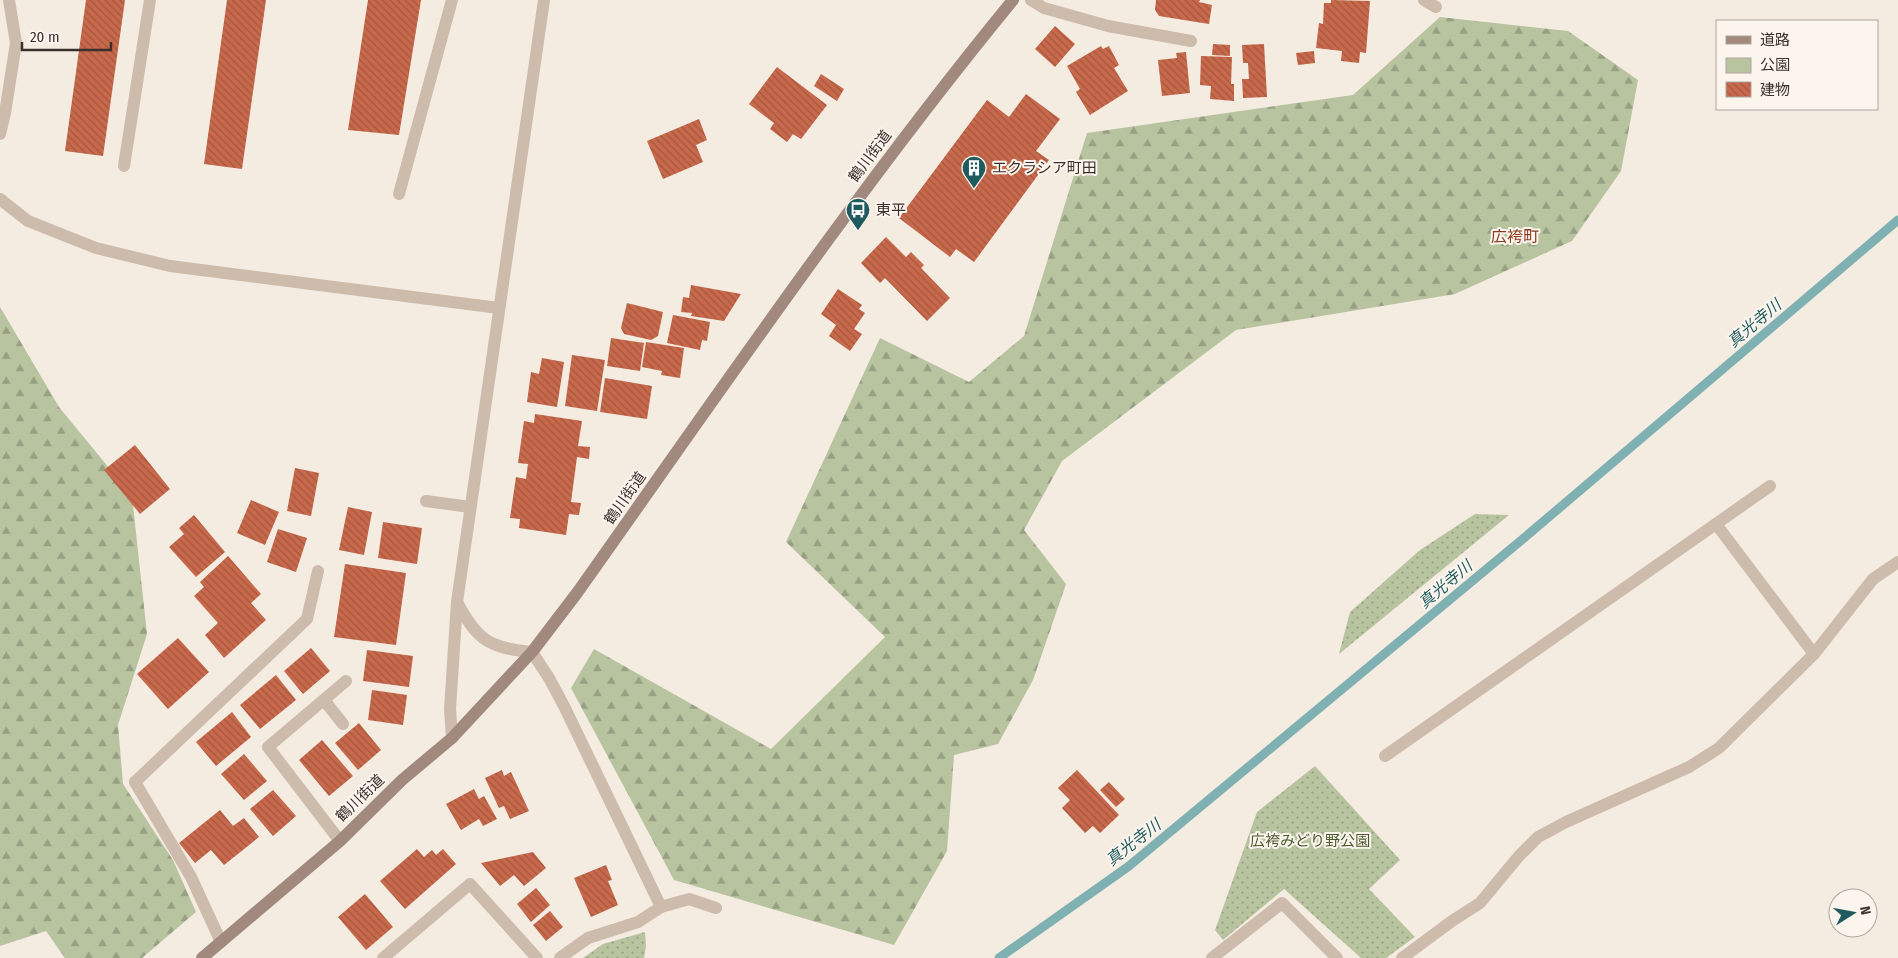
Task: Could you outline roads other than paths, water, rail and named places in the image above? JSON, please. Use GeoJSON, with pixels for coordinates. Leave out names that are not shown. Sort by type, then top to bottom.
{"type":"FeatureCollection","features":[{"type":"Feature","properties":{"kind":"main road","name":"鶴川街道"},"geometry":{"type":"LineString","coordinates":[[202,958],[340,841],[402,780],[452,738],[532,652],[577,593],[851,209],[948,80],[1013,0]]}},
{"type":"Feature","properties":{"kind":"street"},"geometry":{"type":"LineString","coordinates":[[0,134],[16,43],[9,0]]}},
{"type":"Feature","properties":{"kind":"street"},"geometry":{"type":"LineString","coordinates":[[124,166],[150,0]]}},
{"type":"Feature","properties":{"kind":"street"},"geometry":{"type":"LineString","coordinates":[[399,194],[452,0]]}},
{"type":"Feature","properties":{"kind":"street"},"geometry":{"type":"LineString","coordinates":[[452,738],[450,709],[457,602],[544,0]]}},
{"type":"Feature","properties":{"kind":"street"},"geometry":{"type":"LineString","coordinates":[[1031,0],[1044,8],[1108,26],[1191,41]]}},
{"type":"Feature","properties":{"kind":"street"},"geometry":{"type":"LineString","coordinates":[[1424,0],[1436,7]]}},
{"type":"Feature","properties":{"kind":"street"},"geometry":{"type":"LineString","coordinates":[[0,199],[28,221],[96,248],[170,266],[499,308]]}},
{"type":"Feature","properties":{"kind":"street"},"geometry":{"type":"LineString","coordinates":[[1385,756],[1770,486]]}},
{"type":"Feature","properties":{"kind":"street"},"geometry":{"type":"LineString","coordinates":[[426,501],[470,506]]}},
{"type":"Feature","properties":{"kind":"street"},"geometry":{"type":"LineString","coordinates":[[1716,524],[1814,654]]}},
{"type":"Feature","properties":{"kind":"street"},"geometry":{"type":"LineString","coordinates":[[1402,958],[1480,903],[1519,856],[1538,837],[1566,822],[1689,767],[1719,748],[1814,654],[1873,579],[1898,562]]}},
{"type":"Feature","properties":{"kind":"street"},"geometry":{"type":"LineString","coordinates":[[221,942],[191,876],[135,782],[308,619],[318,571]]}},
{"type":"Feature","properties":{"kind":"street"},"geometry":{"type":"LineString","coordinates":[[457,602],[468,622],[488,642],[509,650],[532,652],[564,706],[662,907]]}},
{"type":"Feature","properties":{"kind":"street"},"geometry":{"type":"LineString","coordinates":[[340,841],[268,747],[346,681]]}},
{"type":"Feature","properties":{"kind":"street"},"geometry":{"type":"LineString","coordinates":[[324,700],[343,724]]}},
{"type":"Feature","properties":{"kind":"street"},"geometry":{"type":"LineString","coordinates":[[383,958],[470,884],[537,958]]}},
{"type":"Feature","properties":{"kind":"street"},"geometry":{"type":"LineString","coordinates":[[560,958],[588,938],[638,922],[662,907],[689,899],[716,908]]}},
{"type":"Feature","properties":{"kind":"street"},"geometry":{"type":"LineString","coordinates":[[1212,958],[1282,903],[1337,958]]}},
{"type":"Feature","properties":{"kind":"waterway","name":"真光寺川"},"geometry":{"type":"LineString","coordinates":[[999,958],[1129,866],[1524,538],[1898,220]]}},
{"type":"Feature","properties":{"kind":"place","name":"エクラシア町田"},"geometry":{"type":"Point","coordinates":[974,189]}},
{"type":"Feature","properties":{"kind":"place","name":"東平"},"geometry":{"type":"Point","coordinates":[858,231]}},
{"type":"Feature","properties":{"kind":"district","name":"広袴町"},"geometry":{"type":"Point","coordinates":[1515,236]}},
{"type":"Feature","properties":{"kind":"park label","name":"広袴みどり野公園"},"geometry":{"type":"Point","coordinates":[1310,841]}}]}
